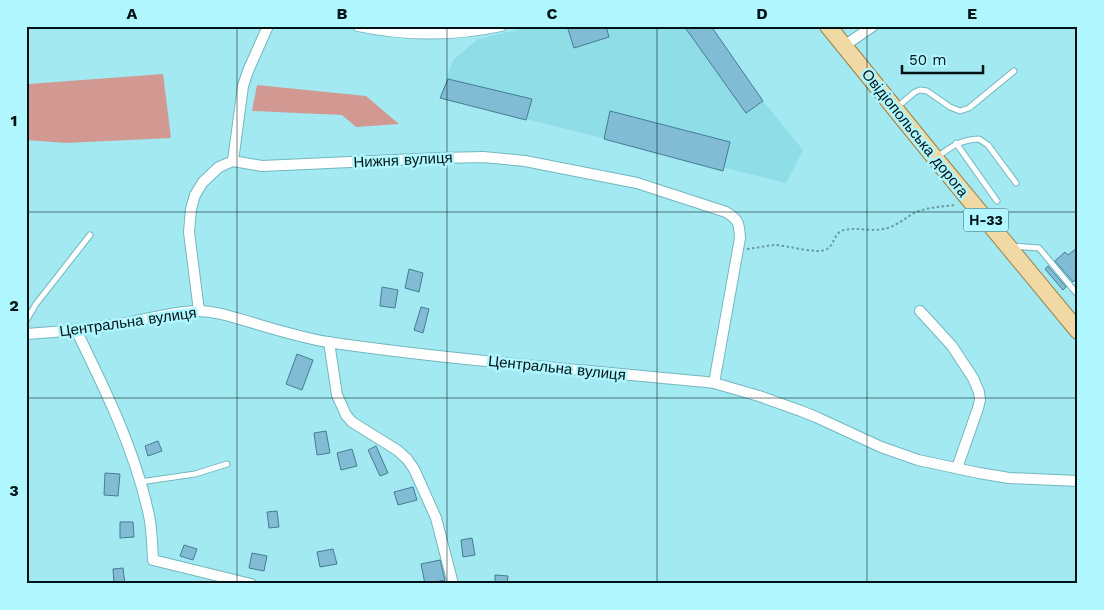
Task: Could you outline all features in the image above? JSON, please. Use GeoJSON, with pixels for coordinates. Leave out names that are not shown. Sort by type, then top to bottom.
{"type":"FeatureCollection","features":[{"type":"Feature","properties":{"kind":"main road","name":"Овідіопольська дорога"},"geometry":{"type":"LineString","coordinates":[[828,26],[934,158],[1078,331]]}},
{"type":"Feature","properties":{"kind":"street"},"geometry":{"type":"LineString","coordinates":[[199,311],[189,232],[191,209],[195,195],[203,182],[219,167],[232,161],[243,86],[268,26]]}},
{"type":"Feature","properties":{"kind":"street"},"geometry":{"type":"LineString","coordinates":[[358,26],[414,33],[449,34],[501,26]]}},
{"type":"Feature","properties":{"kind":"street"},"geometry":{"type":"LineString","coordinates":[[844,46],[873,26]]}},
{"type":"Feature","properties":{"kind":"street","name":"Нижня вулиця"},"geometry":{"type":"LineString","coordinates":[[232,161],[262,166],[483,157],[525,161],[637,183],[726,212],[736,218],[739,225],[740,238],[738,250]]}},
{"type":"Feature","properties":{"kind":"street"},"geometry":{"type":"LineString","coordinates":[[714,383],[738,250]]}},
{"type":"Feature","properties":{"kind":"street"},"geometry":{"type":"LineString","coordinates":[[920,310],[952,346],[973,378],[979,392],[978,408],[958,468]]}},
{"type":"Feature","properties":{"kind":"street","name":"Центральна вулиця"},"geometry":{"type":"LineString","coordinates":[[26,334],[121,324],[186,312],[219,313],[329,342],[434,356],[714,383],[809,414],[851,434],[918,460],[1009,478],[1078,482]]}},
{"type":"Feature","properties":{"kind":"street"},"geometry":{"type":"LineString","coordinates":[[76,330],[109,399],[140,482],[149,513],[153,560],[251,584]]}},
{"type":"Feature","properties":{"kind":"street"},"geometry":{"type":"LineString","coordinates":[[329,342],[337,395],[346,415],[352,422],[397,450],[414,469],[436,518],[453,584]]}},
{"type":"Feature","properties":{"kind":"lane"},"geometry":{"type":"LineString","coordinates":[[895,109],[920,90],[927,91],[950,107],[960,111],[969,108],[1014,71]]}},
{"type":"Feature","properties":{"kind":"lane"},"geometry":{"type":"LineString","coordinates":[[934,158],[956,143],[979,139],[988,145],[1016,183]]}},
{"type":"Feature","properties":{"kind":"lane"},"geometry":{"type":"LineString","coordinates":[[956,143],[997,201]]}},
{"type":"Feature","properties":{"kind":"lane"},"geometry":{"type":"LineString","coordinates":[[26,321],[36,304],[90,235]]}},
{"type":"Feature","properties":{"kind":"lane"},"geometry":{"type":"LineString","coordinates":[[1007,246],[1039,248],[1078,295]]}},
{"type":"Feature","properties":{"kind":"lane"},"geometry":{"type":"LineString","coordinates":[[140,482],[195,474],[227,464]]}},
{"type":"Feature","properties":{"kind":"path"},"geometry":{"type":"LineString","coordinates":[[738,250],[774,245],[808,250],[828,249],[842,231],[886,229],[927,208],[972,203]]}},
{"type":"Feature","properties":{"kind":"shaded area"},"geometry":{"type":"Polygon","coordinates":[[[533,26],[711,26],[763,101],[803,150],[786,183],[440,98],[453,60],[478,39],[533,26]]]}},
{"type":"Feature","properties":{"kind":"shaded area"},"geometry":{"type":"Polygon","coordinates":[[[163,74],[171,138],[66,143],[26,140],[26,84],[163,74]]]}},
{"type":"Feature","properties":{"kind":"shaded area"},"geometry":{"type":"Polygon","coordinates":[[[257,85],[366,96],[399,124],[356,127],[342,115],[252,111],[257,85]]]}},
{"type":"Feature","properties":{"kind":"building"},"geometry":{"type":"Polygon","coordinates":[[[567,26],[606,26],[609,37],[574,48],[567,26]]]}},
{"type":"Feature","properties":{"kind":"building"},"geometry":{"type":"Polygon","coordinates":[[[684,26],[711,26],[763,101],[746,113],[684,26]]]}},
{"type":"Feature","properties":{"kind":"building"},"geometry":{"type":"Polygon","coordinates":[[[448,79],[532,99],[526,120],[440,98],[448,79]]]}},
{"type":"Feature","properties":{"kind":"building"},"geometry":{"type":"Polygon","coordinates":[[[610,111],[730,142],[723,171],[604,139],[610,111]]]}},
{"type":"Feature","properties":{"kind":"building"},"geometry":{"type":"Polygon","coordinates":[[[1078,247],[1078,277],[1073,282],[1055,261],[1065,252],[1068,255],[1078,247]]]}},
{"type":"Feature","properties":{"kind":"building"},"geometry":{"type":"Polygon","coordinates":[[[1048,266],[1066,287],[1063,290],[1045,269],[1048,266]]]}},
{"type":"Feature","properties":{"kind":"building"},"geometry":{"type":"Polygon","coordinates":[[[409,269],[423,273],[419,292],[405,288],[409,269]]]}},
{"type":"Feature","properties":{"kind":"building"},"geometry":{"type":"Polygon","coordinates":[[[382,287],[398,290],[395,308],[380,306],[382,287]]]}},
{"type":"Feature","properties":{"kind":"building"},"geometry":{"type":"Polygon","coordinates":[[[421,307],[429,309],[423,333],[414,330],[421,307]]]}},
{"type":"Feature","properties":{"kind":"building"},"geometry":{"type":"Polygon","coordinates":[[[297,354],[313,360],[302,390],[286,384],[297,354]]]}},
{"type":"Feature","properties":{"kind":"building"},"geometry":{"type":"Polygon","coordinates":[[[326,431],[330,453],[317,455],[314,433],[326,431]]]}},
{"type":"Feature","properties":{"kind":"building"},"geometry":{"type":"Polygon","coordinates":[[[158,441],[162,451],[148,456],[145,446],[158,441]]]}},
{"type":"Feature","properties":{"kind":"building"},"geometry":{"type":"Polygon","coordinates":[[[376,446],[388,473],[380,476],[368,450],[376,446]]]}},
{"type":"Feature","properties":{"kind":"building"},"geometry":{"type":"Polygon","coordinates":[[[352,449],[357,466],[341,470],[337,453],[352,449]]]}},
{"type":"Feature","properties":{"kind":"building"},"geometry":{"type":"Polygon","coordinates":[[[105,473],[120,474],[118,496],[104,495],[105,473]]]}},
{"type":"Feature","properties":{"kind":"building"},"geometry":{"type":"Polygon","coordinates":[[[413,487],[417,500],[398,505],[394,492],[413,487]]]}},
{"type":"Feature","properties":{"kind":"building"},"geometry":{"type":"Polygon","coordinates":[[[277,511],[279,527],[269,528],[267,512],[277,511]]]}},
{"type":"Feature","properties":{"kind":"building"},"geometry":{"type":"Polygon","coordinates":[[[120,522],[133,522],[134,537],[120,538],[120,522]]]}},
{"type":"Feature","properties":{"kind":"building"},"geometry":{"type":"Polygon","coordinates":[[[472,538],[475,555],[463,557],[461,540],[472,538]]]}},
{"type":"Feature","properties":{"kind":"building"},"geometry":{"type":"Polygon","coordinates":[[[184,545],[197,549],[193,560],[180,556],[184,545]]]}},
{"type":"Feature","properties":{"kind":"building"},"geometry":{"type":"Polygon","coordinates":[[[333,549],[337,564],[320,567],[317,552],[333,549]]]}},
{"type":"Feature","properties":{"kind":"building"},"geometry":{"type":"Polygon","coordinates":[[[252,553],[267,556],[264,571],[249,568],[252,553]]]}},
{"type":"Feature","properties":{"kind":"building"},"geometry":{"type":"Polygon","coordinates":[[[440,560],[445,580],[425,584],[421,564],[440,560]]]}},
{"type":"Feature","properties":{"kind":"building"},"geometry":{"type":"Polygon","coordinates":[[[123,568],[125,584],[114,584],[113,569],[123,568]]]}},
{"type":"Feature","properties":{"kind":"building"},"geometry":{"type":"Polygon","coordinates":[[[495,575],[508,576],[507,584],[495,584],[495,575]]]}}]}
